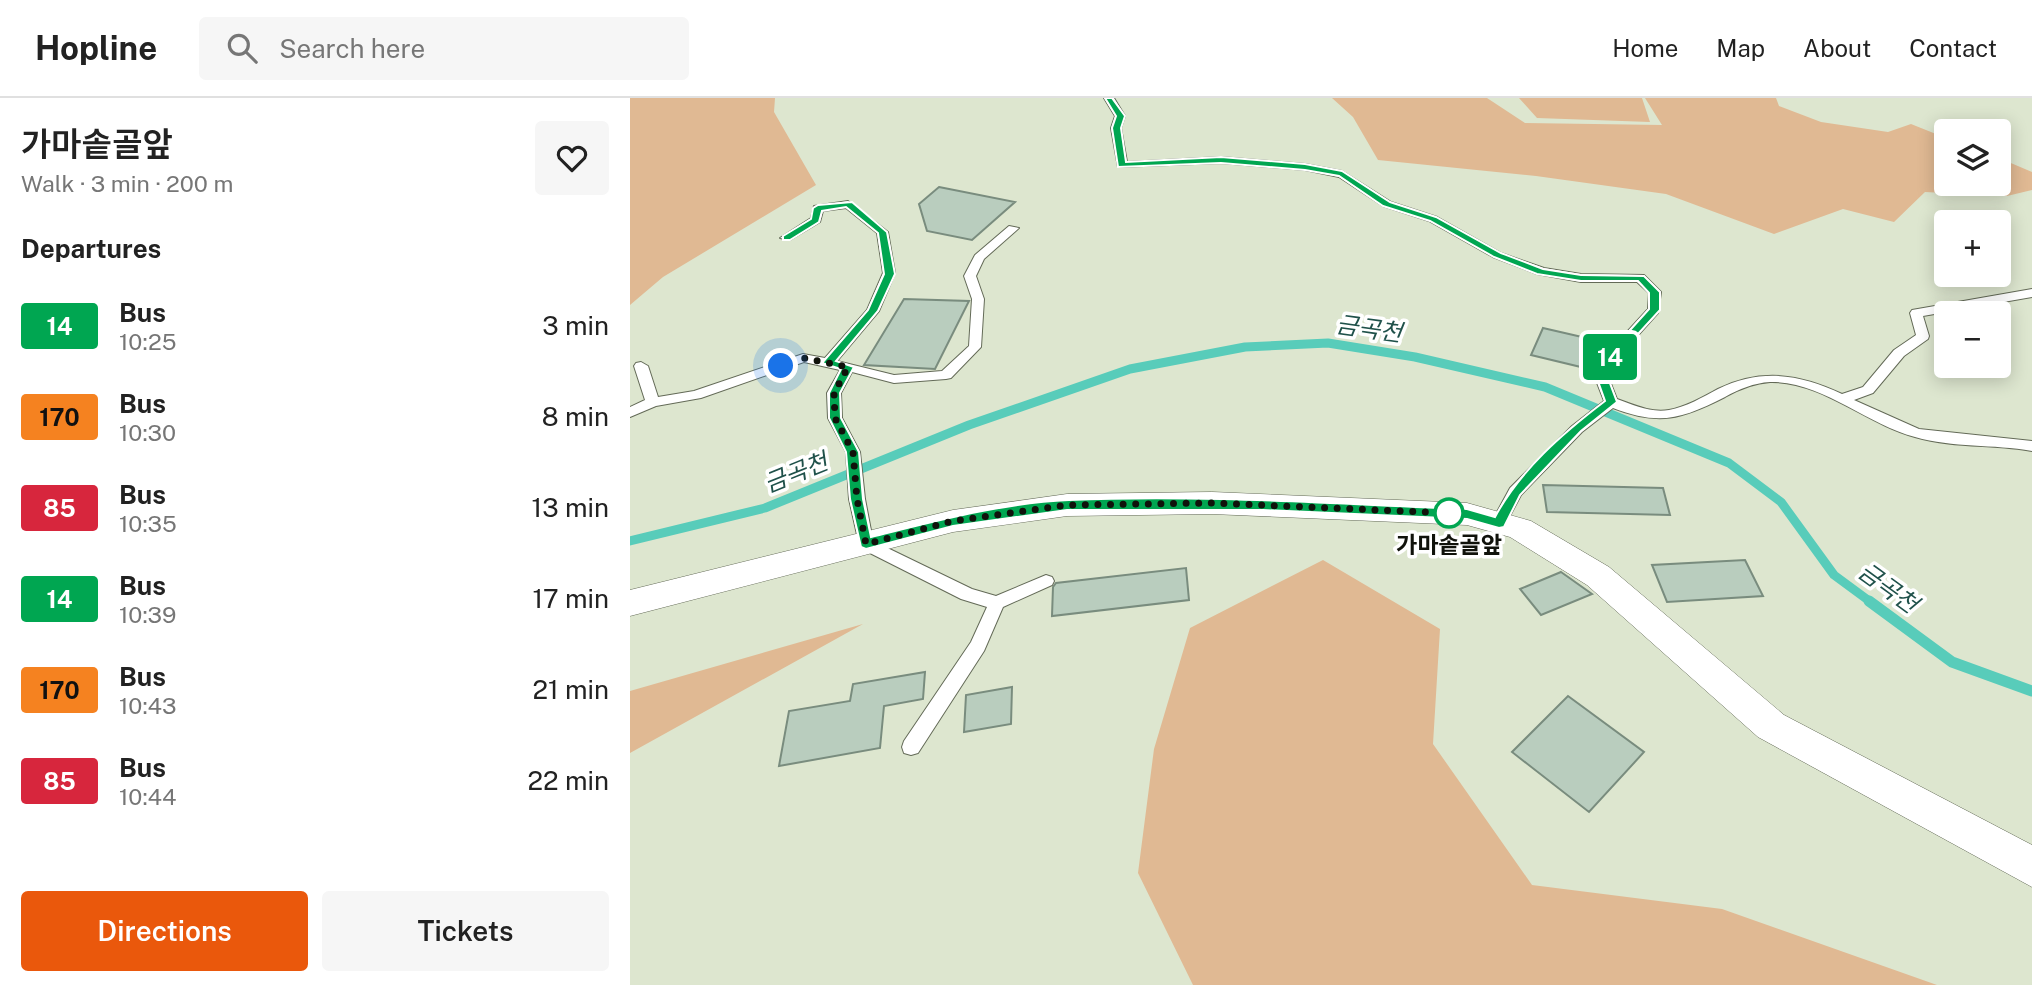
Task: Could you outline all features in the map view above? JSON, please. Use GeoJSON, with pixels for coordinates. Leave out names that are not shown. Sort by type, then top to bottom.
{"type":"FeatureCollection","features":[{"type":"Feature","properties":{"kind":"street"},"geometry":{"type":"LineString","coordinates":[[630,603],[953,521],[1067,505],[1225,504],[1467,514],[1520,529],[1598,576],[1771,726],[2032,867]]}},
{"type":"Feature","properties":{"kind":"lane"},"geometry":{"type":"LineString","coordinates":[[1109,98],[1121,116],[1116,128],[1122,165],[1221,160],[1305,167],[1342,174],[1387,204],[1433,219],[1497,255],[1541,271],[1581,278],[1640,278],[1655,292],[1654,310],[1599,370],[1611,402]]}},
{"type":"Feature","properties":{"kind":"lane"},"geometry":{"type":"LineString","coordinates":[[786,238],[816,220],[818,208],[848,204],[882,232],[889,274],[873,311],[828,363]]}},
{"type":"Feature","properties":{"kind":"lane"},"geometry":{"type":"LineString","coordinates":[[630,412],[653,402],[696,396],[803,358],[894,379],[946,375],[975,347],[978,299],[970,276],[979,257],[1013,229]]}},
{"type":"Feature","properties":{"kind":"lane"},"geometry":{"type":"LineString","coordinates":[[1841,400],[1868,390],[1899,353],[1923,336],[1916,313],[2032,293]]}},
{"type":"Feature","properties":{"kind":"lane"},"geometry":{"type":"LineString","coordinates":[[641,366],[653,402]]}},
{"type":"Feature","properties":{"kind":"lane"},"geometry":{"type":"LineString","coordinates":[[848,367],[834,393],[835,418],[853,452],[857,499],[866,544],[967,594],[997,603],[1046,581]]}},
{"type":"Feature","properties":{"kind":"lane"},"geometry":{"type":"LineString","coordinates":[[1611,402],[1652,415],[1688,410],[1737,384],[1772,379],[1813,387],[1916,433],[1963,441],[2004,440],[2032,446]]}},
{"type":"Feature","properties":{"kind":"lane"},"geometry":{"type":"LineString","coordinates":[[1499,523],[1515,492],[1577,429],[1611,402]]}},
{"type":"Feature","properties":{"kind":"lane"},"geometry":{"type":"LineString","coordinates":[[911,747],[978,646],[997,603]]}},
{"type":"Feature","properties":{"kind":"shaded area"},"geometry":{"type":"Polygon","coordinates":[[[630,98],[775,98],[774,112],[816,185],[663,277],[630,305],[630,98]]]}},
{"type":"Feature","properties":{"kind":"shaded area"},"geometry":{"type":"Polygon","coordinates":[[[1332,98],[1487,98],[1525,123],[1662,125],[1645,98],[1776,98],[1779,106],[1821,122],[1888,132],[1911,124],[1934,133],[1934,192],[1925,192],[1894,222],[1843,209],[1774,234],[1666,194],[1536,176],[1378,160],[1353,117],[1332,98]]]}},
{"type":"Feature","properties":{"kind":"shaded area"},"geometry":{"type":"Polygon","coordinates":[[[1519,98],[1642,98],[1650,122],[1537,118],[1519,98]]]}},
{"type":"Feature","properties":{"kind":"shaded area"},"geometry":{"type":"Polygon","coordinates":[[[2011,163],[2032,172],[2032,190],[2011,195],[2011,163]]]}},
{"type":"Feature","properties":{"kind":"shaded area"},"geometry":{"type":"Polygon","coordinates":[[[1323,560],[1440,629],[1433,744],[1532,885],[1722,909],[1937,985],[1193,985],[1138,873],[1154,749],[1190,628],[1323,560]]]}},
{"type":"Feature","properties":{"kind":"shaded area"},"geometry":{"type":"Polygon","coordinates":[[[863,624],[630,753],[630,691],[863,624]]]}},
{"type":"Feature","properties":{"kind":"building"},"geometry":{"type":"Polygon","coordinates":[[[939,187],[1015,202],[972,240],[927,231],[919,204],[939,187]]]}},
{"type":"Feature","properties":{"kind":"building"},"geometry":{"type":"Polygon","coordinates":[[[904,299],[969,301],[935,369],[864,365],[904,299]]]}},
{"type":"Feature","properties":{"kind":"building"},"geometry":{"type":"Polygon","coordinates":[[[1543,328],[1595,340],[1585,368],[1531,355],[1543,328]]]}},
{"type":"Feature","properties":{"kind":"building"},"geometry":{"type":"Polygon","coordinates":[[[1543,485],[1663,488],[1670,515],[1547,512],[1543,485]]]}},
{"type":"Feature","properties":{"kind":"building"},"geometry":{"type":"Polygon","coordinates":[[[1745,560],[1763,596],[1667,602],[1652,565],[1745,560]]]}},
{"type":"Feature","properties":{"kind":"building"},"geometry":{"type":"Polygon","coordinates":[[[1186,568],[1189,600],[1052,616],[1053,587],[1056,583],[1186,568]]]}},
{"type":"Feature","properties":{"kind":"building"},"geometry":{"type":"Polygon","coordinates":[[[1561,572],[1592,594],[1541,615],[1520,589],[1561,572]]]}},
{"type":"Feature","properties":{"kind":"building"},"geometry":{"type":"Polygon","coordinates":[[[925,672],[923,699],[884,706],[880,748],[779,766],[789,711],[850,701],[853,684],[925,672]]]}},
{"type":"Feature","properties":{"kind":"building"},"geometry":{"type":"Polygon","coordinates":[[[1012,687],[1011,724],[964,732],[966,695],[1012,687]]]}},
{"type":"Feature","properties":{"kind":"building"},"geometry":{"type":"Polygon","coordinates":[[[1568,696],[1644,752],[1589,812],[1512,752],[1568,696]]]}},
{"type":"Feature","properties":{"kind":"waterway","name":"금곡천"},"geometry":{"type":"LineString","coordinates":[[630,541],[765,508],[969,425],[1130,369],[1245,347],[1328,343],[1415,357],[1545,387],[1729,463],[1781,502],[1834,575],[1872,603]]}},
{"type":"Feature","properties":{"kind":"waterway","name":"금곡천"},"geometry":{"type":"LineString","coordinates":[[1869,601],[1952,662],[2032,691]]}},
{"type":"Feature","properties":{"kind":"bus line","name":"14"},"geometry":{"type":"LineString","coordinates":[[786,238],[816,220],[818,208],[848,204],[882,232],[889,274],[873,311],[828,363],[848,367],[834,393],[835,418],[853,452],[857,499],[866,544],[953,521],[1067,505],[1263,505],[1467,514],[1499,523],[1515,492],[1577,429],[1611,402],[1599,370],[1654,310],[1655,292],[1640,278],[1581,278],[1541,271],[1497,255],[1433,219],[1387,204],[1342,174],[1305,167],[1221,160],[1122,165],[1116,128],[1121,116],[1109,98]]}},
{"type":"Feature","properties":{"kind":"place","name":"가마솥골앞"},"geometry":{"type":"Point","coordinates":[1449,513]}},
{"type":"Feature","properties":{"kind":"route"},"geometry":{"type":"LineString","coordinates":[[781,366],[803,358],[848,367],[834,393],[835,418],[853,452],[857,499],[866,544],[953,521],[1067,505],[1212,503],[1449,513]]}}]}
